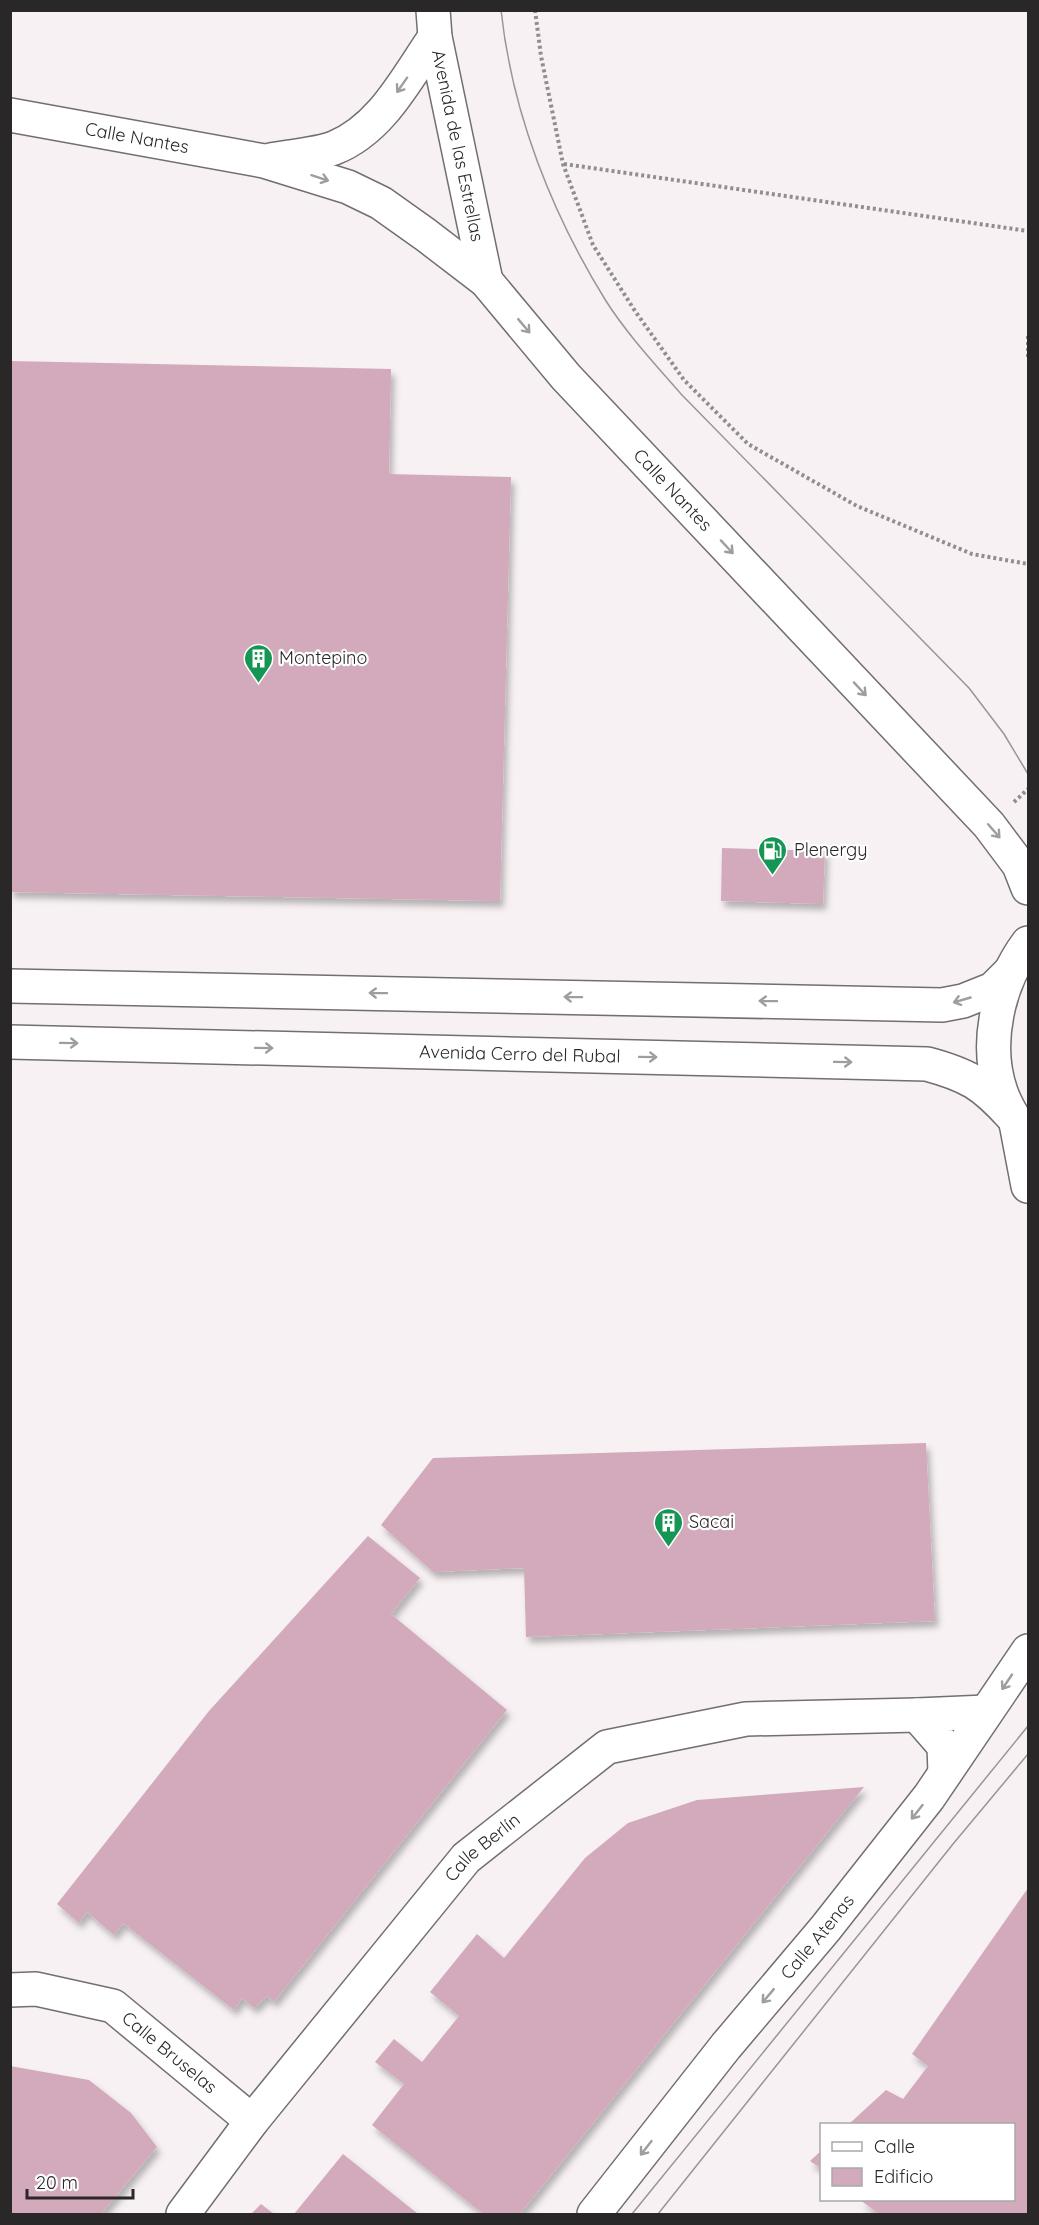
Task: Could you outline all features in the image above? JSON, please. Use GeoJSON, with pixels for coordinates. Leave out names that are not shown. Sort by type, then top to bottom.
{"type":"FeatureCollection","features":[{"type":"Feature","properties":{"kind":"street","name":"Calle Nantes"},"geometry":{"type":"LineString","coordinates":[[264,161],[331,149],[348,142],[368,128],[392,99],[434,24]]}},
{"type":"Feature","properties":{"kind":"street","name":"Avenida de las Estrellas"},"geometry":{"type":"LineString","coordinates":[[434,24],[486,281]]}},
{"type":"Feature","properties":{"kind":"street","name":"Calle Nantes"},"geometry":{"type":"LineString","coordinates":[[10,115],[264,161],[348,187],[381,203],[486,281],[566,377],[989,825],[1019,865],[1029,888]]}},
{"type":"Feature","properties":{"kind":"street"},"geometry":{"type":"LineString","coordinates":[[10,986],[942,1005],[963,1001],[993,988],[1023,949]]}},
{"type":"Feature","properties":{"kind":"street"},"geometry":{"type":"LineString","coordinates":[[1023,949],[1000,1001],[994,1047],[996,1072],[1001,1092],[1019,1126],[1029,1186]]}},
{"type":"Feature","properties":{"kind":"street","name":"Avenida Cerro del Rubal"},"geometry":{"type":"LineString","coordinates":[[10,1042],[927,1064],[966,1076],[989,1091],[1019,1126]]}},
{"type":"Feature","properties":{"kind":"street","name":"Calle Atenas"},"geometry":{"type":"LineString","coordinates":[[594,2214],[726,2046],[825,1929],[945,1773],[1029,1651]]}},
{"type":"Feature","properties":{"kind":"street","name":"Calle Berlín"},"geometry":{"type":"LineString","coordinates":[[183,2214],[252,2121],[466,1858],[607,1747],[746,1719],[986,1713]]}},
{"type":"Feature","properties":{"kind":"street"},"geometry":{"type":"LineString","coordinates":[[917,1715],[944,1746],[945,1773]]}},
{"type":"Feature","properties":{"kind":"street","name":"Calle Bruselas"},"geometry":{"type":"LineString","coordinates":[[10,1990],[36,1989],[113,2006],[252,2121]]}},
{"type":"Feature","properties":{"kind":"path"},"geometry":{"type":"LineString","coordinates":[[536,10],[541,56],[563,164],[593,245],[635,311],[684,380],[748,444],[868,510],[972,554],[1029,564]]}},
{"type":"Feature","properties":{"kind":"path"},"geometry":{"type":"LineString","coordinates":[[563,164],[1029,231]]}},
{"type":"Feature","properties":{"kind":"path"},"geometry":{"type":"LineString","coordinates":[[1029,336],[1029,357]]}},
{"type":"Feature","properties":{"kind":"building","name":"Montepino"},"geometry":{"type":"Polygon","coordinates":[[[10,361],[391,369],[389,474],[511,477],[500,901],[10,892],[10,361]]]}},
{"type":"Feature","properties":{"kind":"building","name":"Plenergy"},"geometry":{"type":"Polygon","coordinates":[[[722,848],[825,851],[823,904],[721,901],[722,848]]]}},
{"type":"Feature","properties":{"kind":"building","name":"Sacai"},"geometry":{"type":"Polygon","coordinates":[[[926,1443],[935,1621],[526,1637],[524,1568],[433,1572],[381,1525],[433,1458],[926,1443]]]}},
{"type":"Feature","properties":{"kind":"building"},"geometry":{"type":"Polygon","coordinates":[[[368,1536],[420,1578],[391,1614],[507,1710],[274,2002],[267,1996],[254,2008],[242,1998],[234,2010],[123,1923],[114,1935],[87,1912],[79,1923],[57,1904],[209,1711],[368,1536]]]}},
{"type":"Feature","properties":{"kind":"building"},"geometry":{"type":"Polygon","coordinates":[[[864,1787],[520,2214],[483,2214],[372,2125],[404,2084],[375,2062],[394,2039],[422,2062],[459,2016],[430,1992],[477,1934],[504,1958],[585,1858],[628,1823],[697,1800],[864,1787]]]}},
{"type":"Feature","properties":{"kind":"building"},"geometry":{"type":"Polygon","coordinates":[[[1028,1888],[1028,2214],[879,2214],[861,2201],[1015,2201],[1015,2123],[850,2123],[886,2090],[903,2099],[928,2066],[912,2054],[1028,1888]]]}},
{"type":"Feature","properties":{"kind":"building"},"geometry":{"type":"Polygon","coordinates":[[[10,2066],[89,2080],[131,2113],[157,2147],[101,2214],[10,2214],[10,2066]]]}},
{"type":"Feature","properties":{"kind":"building"},"geometry":{"type":"Polygon","coordinates":[[[820,2152],[820,2168],[810,2161],[820,2152]]]}},
{"type":"Feature","properties":{"kind":"building"},"geometry":{"type":"Polygon","coordinates":[[[343,2154],[418,2214],[294,2214],[343,2154]]]}},
{"type":"Feature","properties":{"kind":"building"},"geometry":{"type":"Polygon","coordinates":[[[261,2204],[274,2214],[251,2214],[261,2204]]]}},
{"type":"Feature","properties":{"kind":"tram line"},"geometry":{"type":"LineString","coordinates":[[501,10],[514,87],[537,162],[568,233],[586,268],[614,313],[681,394],[969,688],[1004,734],[1028,774]]}},
{"type":"Feature","properties":{"kind":"tram line"},"geometry":{"type":"LineString","coordinates":[[632,2214],[1028,1726]]}},
{"type":"Feature","properties":{"kind":"tram line"},"geometry":{"type":"LineString","coordinates":[[658,2214],[953,1844],[1028,1754]]}},
{"type":"Feature","properties":{"kind":"place","name":"Montepino"},"geometry":{"type":"Point","coordinates":[258,684]}},
{"type":"Feature","properties":{"kind":"place","name":"Plenergy"},"geometry":{"type":"Point","coordinates":[773,876]}},
{"type":"Feature","properties":{"kind":"place","name":"Sacai"},"geometry":{"type":"Point","coordinates":[668,1548]}}]}
